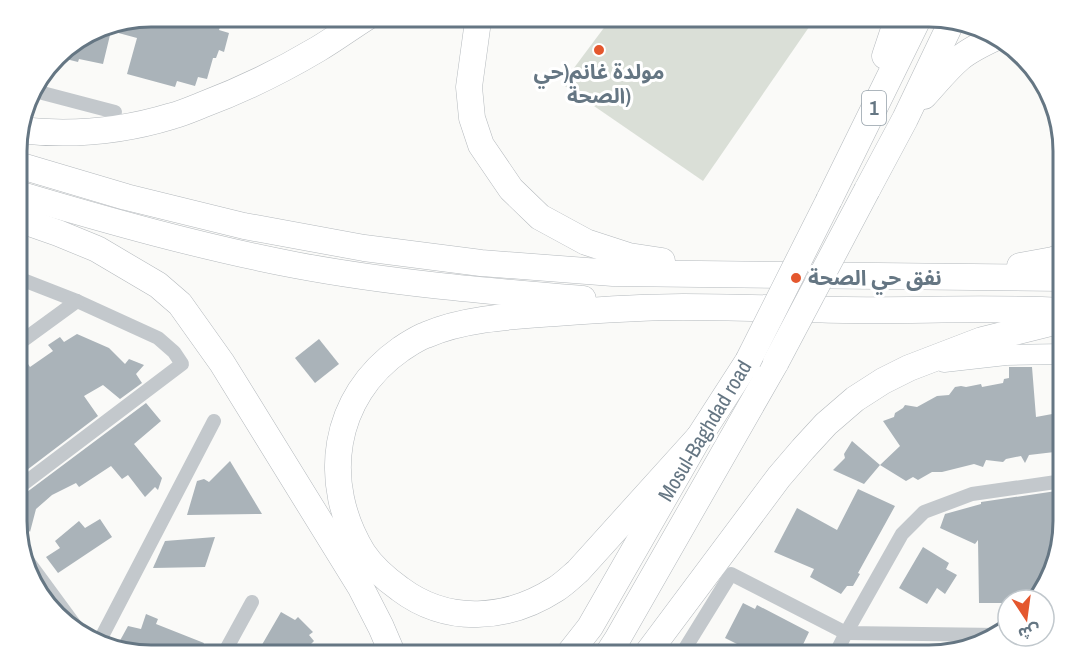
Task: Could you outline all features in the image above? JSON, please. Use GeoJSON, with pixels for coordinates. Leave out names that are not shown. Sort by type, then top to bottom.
{"type":"FeatureCollection","features":[{"type":"Feature","properties":{"kind":"highway"},"geometry":{"type":"LineString","coordinates":[[29,131],[83,132],[123,127],[173,116],[222,97],[271,74],[318,49],[351,27]]}},
{"type":"Feature","properties":{"kind":"highway"},"geometry":{"type":"LineString","coordinates":[[477,27],[469,87],[472,118],[481,146],[511,189],[540,217],[586,242],[629,256],[749,275]]}},
{"type":"Feature","properties":{"kind":"highway"},"geometry":{"type":"LineString","coordinates":[[858,140],[894,27]]}},
{"type":"Feature","properties":{"kind":"highway","name":"1"},"geometry":{"type":"LineString","coordinates":[[858,140],[914,27]]}},
{"type":"Feature","properties":{"kind":"highway"},"geometry":{"type":"LineString","coordinates":[[613,645],[776,362],[905,119],[948,28]]}},
{"type":"Feature","properties":{"kind":"highway"},"geometry":{"type":"LineString","coordinates":[[905,119],[942,75],[961,57],[987,42]]}},
{"type":"Feature","properties":{"kind":"highway","name":"Mosul-Baghdad road"},"geometry":{"type":"LineString","coordinates":[[576,645],[590,627],[699,437],[748,361],[858,140]]}},
{"type":"Feature","properties":{"kind":"highway"},"geometry":{"type":"LineString","coordinates":[[27,168],[126,197],[244,226],[364,248],[470,261],[613,273],[1053,278]]}},
{"type":"Feature","properties":{"kind":"highway"},"geometry":{"type":"LineString","coordinates":[[27,197],[118,223],[251,256],[317,268],[478,290],[682,307]]}},
{"type":"Feature","properties":{"kind":"highway"},"geometry":{"type":"LineString","coordinates":[[27,222],[97,249],[158,285],[180,304],[222,363],[355,579],[389,645]]}},
{"type":"Feature","properties":{"kind":"highway"},"geometry":{"type":"LineString","coordinates":[[931,276],[1015,267],[1053,260]]}},
{"type":"Feature","properties":{"kind":"highway"},"geometry":{"type":"LineString","coordinates":[[699,437],[585,563],[559,588],[520,607],[483,615],[462,615],[426,604],[406,594],[376,570],[355,535],[345,513],[339,491],[337,471],[342,431],[358,393],[386,360],[424,335],[450,327],[527,315],[682,307],[847,310],[1016,308],[1053,310]]}},
{"type":"Feature","properties":{"kind":"highway"},"geometry":{"type":"LineString","coordinates":[[653,645],[779,477],[826,424],[855,399],[909,368],[982,339],[1053,322]]}},
{"type":"Feature","properties":{"kind":"main road"},"geometry":{"type":"LineString","coordinates":[[909,368],[1006,355],[1053,354]]}},
{"type":"Feature","properties":{"kind":"street"},"geometry":{"type":"LineString","coordinates":[[42,93],[114,112]]}},
{"type":"Feature","properties":{"kind":"street"},"geometry":{"type":"LineString","coordinates":[[27,282],[77,301],[158,338],[174,352],[182,364],[27,481]]}},
{"type":"Feature","properties":{"kind":"street"},"geometry":{"type":"LineString","coordinates":[[27,337],[77,301]]}},
{"type":"Feature","properties":{"kind":"street"},"geometry":{"type":"LineString","coordinates":[[103,635],[214,421]]}},
{"type":"Feature","properties":{"kind":"street"},"geometry":{"type":"LineString","coordinates":[[840,645],[902,534],[924,512],[972,494],[1053,482]]}},
{"type":"Feature","properties":{"kind":"street"},"geometry":{"type":"LineString","coordinates":[[687,645],[731,574],[846,633],[979,635]]}},
{"type":"Feature","properties":{"kind":"street"},"geometry":{"type":"LineString","coordinates":[[45,584],[62,608]]}},
{"type":"Feature","properties":{"kind":"street"},"geometry":{"type":"LineString","coordinates":[[229,645],[252,602]]}},
{"type":"Feature","properties":{"kind":"shaded area"},"geometry":{"type":"Polygon","coordinates":[[[605,27],[809,27],[703,181],[562,84],[605,27]]]}},
{"type":"Feature","properties":{"kind":"building"},"geometry":{"type":"Polygon","coordinates":[[[151,27],[220,27],[219,30],[229,33],[224,52],[219,50],[216,58],[213,58],[207,79],[198,77],[195,86],[177,81],[175,87],[127,74],[137,38],[116,32],[151,27]]]}},
{"type":"Feature","properties":{"kind":"building"},"geometry":{"type":"Polygon","coordinates":[[[110,34],[103,64],[79,59],[78,62],[67,59],[89,44],[110,34]]]}},
{"type":"Feature","properties":{"kind":"building"},"geometry":{"type":"Polygon","coordinates":[[[77,334],[109,348],[125,364],[129,359],[144,365],[136,374],[142,383],[120,399],[103,385],[84,396],[98,416],[27,470],[27,362],[30,367],[53,351],[48,345],[60,337],[64,342],[77,334]]]}},
{"type":"Feature","properties":{"kind":"building"},"geometry":{"type":"Polygon","coordinates":[[[319,339],[339,364],[315,383],[295,358],[319,339]]]}},
{"type":"Feature","properties":{"kind":"building"},"geometry":{"type":"Polygon","coordinates":[[[1009,367],[1032,367],[1036,417],[1053,414],[1053,452],[1029,455],[1025,463],[1021,456],[1006,459],[1003,462],[986,460],[983,467],[974,464],[942,472],[932,472],[918,480],[913,477],[906,481],[880,465],[900,446],[883,421],[894,417],[895,413],[905,405],[917,407],[937,396],[949,395],[955,387],[981,384],[982,387],[1003,383],[1004,379],[1009,378],[1009,367]]]}},
{"type":"Feature","properties":{"kind":"building"},"geometry":{"type":"Polygon","coordinates":[[[146,403],[161,421],[134,444],[162,478],[158,490],[155,487],[145,497],[128,475],[122,479],[111,466],[79,487],[76,483],[52,495],[36,509],[30,532],[27,529],[27,492],[146,403]]]}},
{"type":"Feature","properties":{"kind":"building"},"geometry":{"type":"Polygon","coordinates":[[[852,441],[880,465],[864,484],[833,470],[845,458],[844,454],[852,441]]]}},
{"type":"Feature","properties":{"kind":"building"},"geometry":{"type":"Polygon","coordinates":[[[230,461],[262,514],[187,515],[197,481],[204,479],[209,482],[230,461]]]}},
{"type":"Feature","properties":{"kind":"building"},"geometry":{"type":"Polygon","coordinates":[[[858,489],[895,506],[853,586],[847,586],[841,594],[810,577],[814,569],[774,552],[797,508],[837,530],[858,489]]]}},
{"type":"Feature","properties":{"kind":"building"},"geometry":{"type":"Polygon","coordinates":[[[1053,491],[1051,546],[1040,576],[1033,588],[996,588],[996,603],[979,603],[978,540],[975,544],[940,528],[945,514],[981,504],[981,502],[1053,491]]]}},
{"type":"Feature","properties":{"kind":"building"},"geometry":{"type":"Polygon","coordinates":[[[100,519],[112,537],[58,573],[46,557],[60,548],[55,541],[79,521],[85,528],[100,519]]]}},
{"type":"Feature","properties":{"kind":"building"},"geometry":{"type":"Polygon","coordinates":[[[215,537],[205,567],[153,568],[165,541],[215,537]]]}},
{"type":"Feature","properties":{"kind":"building"},"geometry":{"type":"Polygon","coordinates":[[[923,547],[949,563],[946,569],[957,575],[945,594],[937,588],[927,604],[899,588],[923,547]]]}},
{"type":"Feature","properties":{"kind":"building"},"geometry":{"type":"Polygon","coordinates":[[[743,603],[755,609],[757,605],[809,632],[803,645],[739,645],[725,638],[743,603]]]}},
{"type":"Feature","properties":{"kind":"building"},"geometry":{"type":"Polygon","coordinates":[[[281,612],[295,620],[298,617],[313,632],[309,635],[314,641],[310,645],[262,645],[281,612]]]}},
{"type":"Feature","properties":{"kind":"building"},"geometry":{"type":"Polygon","coordinates":[[[146,614],[158,619],[156,624],[204,643],[203,645],[151,645],[120,641],[128,626],[141,629],[146,614]]]}},
{"type":"Feature","properties":{"kind":"place","name":"مولدة غانم(حي الصحة)"},"geometry":{"type":"Point","coordinates":[599,50]}},
{"type":"Feature","properties":{"kind":"place","name":"نفق حي الصحة"},"geometry":{"type":"Point","coordinates":[796,278]}}]}
